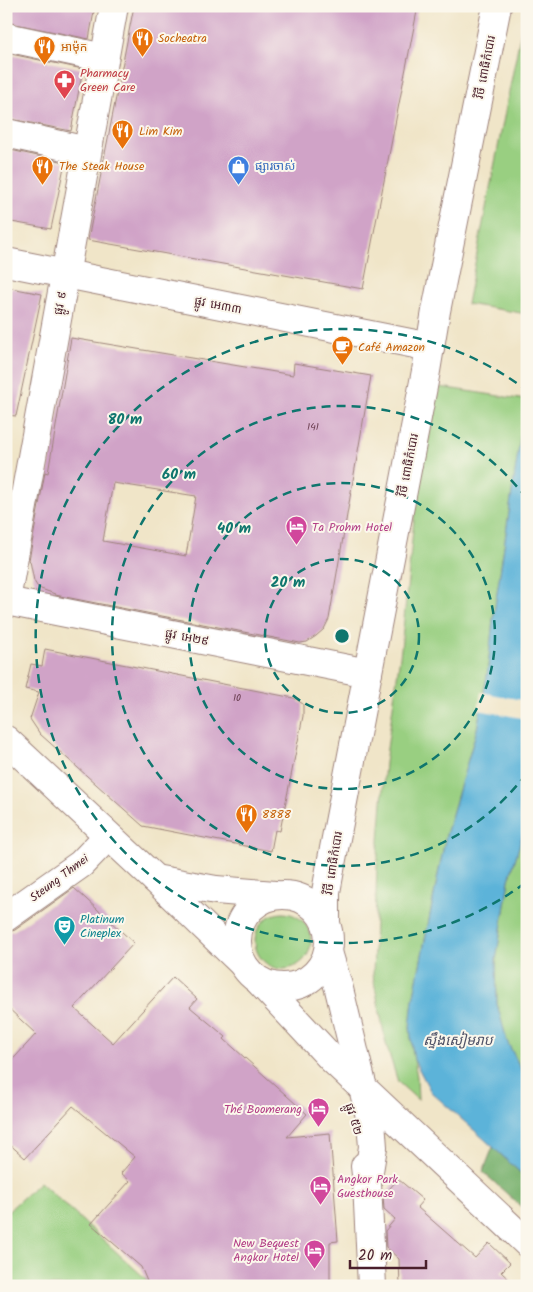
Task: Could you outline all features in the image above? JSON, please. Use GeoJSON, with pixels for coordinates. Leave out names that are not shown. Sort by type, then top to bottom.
{"type":"FeatureCollection","features":[{"type":"Feature","properties":{"kind":"main road","name":"ផ្លូវ ៩"},"geometry":{"type":"LineString","coordinates":[[6,600],[114,6]]}},
{"type":"Feature","properties":{"kind":"main road","name":"វិថី ពោធិកំបោរ"},"geometry":{"type":"LineString","coordinates":[[326,924],[326,892],[332,859],[436,311],[497,6]]}},
{"type":"Feature","properties":{"kind":"main road"},"geometry":{"type":"LineString","coordinates":[[6,38],[104,58]]}},
{"type":"Feature","properties":{"kind":"main road"},"geometry":{"type":"LineString","coordinates":[[6,133],[87,151]]}},
{"type":"Feature","properties":{"kind":"main road","name":"ផ្លូវ អេ៣៣"},"geometry":{"type":"LineString","coordinates":[[6,262],[430,347]]}},
{"type":"Feature","properties":{"kind":"main road","name":"ផ្លូវ អេ២៩"},"geometry":{"type":"LineString","coordinates":[[6,600],[368,672]]}},
{"type":"Feature","properties":{"kind":"main road"},"geometry":{"type":"LineString","coordinates":[[6,740],[155,879],[242,963],[248,972],[260,982],[331,1058],[527,1243]]}},
{"type":"Feature","properties":{"kind":"main road","name":"Steung Thmei"},"geometry":{"type":"LineString","coordinates":[[6,917],[81,864],[108,836]]}},
{"type":"Feature","properties":{"kind":"main road"},"geometry":{"type":"LineString","coordinates":[[242,963],[236,944],[238,928],[246,913],[259,902],[303,884],[319,873],[332,859]]}},
{"type":"Feature","properties":{"kind":"main road"},"geometry":{"type":"LineString","coordinates":[[155,879],[216,890],[297,897],[310,903],[320,912],[330,938],[328,952],[323,965],[314,976],[302,984],[288,988],[274,987],[260,982]]}},
{"type":"Feature","properties":{"kind":"main road","name":"ផ្លូវ ៥២"},"geometry":{"type":"LineString","coordinates":[[328,952],[339,989],[371,1121],[373,1147],[367,1183]]}},
{"type":"Feature","properties":{"kind":"main road","name":"ផ្លូវ ៥២"},"geometry":{"type":"LineString","coordinates":[[331,1058],[349,1101],[362,1148],[367,1183],[372,1286]]}},
{"type":"Feature","properties":{"kind":"main road"},"geometry":{"type":"LineString","coordinates":[[373,1147],[378,1138],[389,1130],[395,1128],[410,1132]]}},
{"type":"Feature","properties":{"kind":"green space"},"geometry":{"type":"Polygon","coordinates":[[[527,6],[527,314],[467,304],[527,6]]]}},
{"type":"Feature","properties":{"kind":"green space"},"geometry":{"type":"Polygon","coordinates":[[[440,387],[526,400],[493,620],[487,676],[477,729],[446,835],[413,1000],[410,1027],[417,1077],[418,1100],[398,1082],[386,1044],[373,976],[377,867],[385,763],[401,649],[417,490],[440,387]]]}},
{"type":"Feature","properties":{"kind":"green space"},"geometry":{"type":"Polygon","coordinates":[[[527,820],[527,1078],[507,1041],[497,1004],[496,960],[509,880],[527,820]]]}},
{"type":"Feature","properties":{"kind":"green space"},"geometry":{"type":"Polygon","coordinates":[[[277,913],[289,913],[299,917],[307,925],[311,941],[307,957],[299,965],[289,969],[277,969],[267,965],[259,957],[255,947],[255,935],[259,925],[267,917],[277,913]]]}},
{"type":"Feature","properties":{"kind":"green space"},"geometry":{"type":"Polygon","coordinates":[[[493,1147],[527,1179],[527,1212],[483,1172],[493,1147]]]}},
{"type":"Feature","properties":{"kind":"green space"},"geometry":{"type":"Polygon","coordinates":[[[40,1182],[146,1279],[148,1286],[6,1286],[6,1213],[40,1182]]]}},
{"type":"Feature","properties":{"kind":"water","name":"ស្ទឹងសៀមរាប"},"geometry":{"type":"Polygon","coordinates":[[[527,392],[527,820],[509,880],[496,960],[497,1004],[507,1041],[527,1078],[527,1179],[431,1092],[414,1060],[410,1027],[413,1000],[446,835],[477,729],[487,676],[493,620],[527,392]]]}},
{"type":"Feature","properties":{"kind":"pier"},"geometry":{"type":"Polygon","coordinates":[[[481,692],[527,701],[527,719],[478,710],[481,692]]]}},
{"type":"Feature","properties":{"kind":"building"},"geometry":{"type":"Polygon","coordinates":[[[6,6],[95,6],[89,39],[6,22],[6,6]]]}},
{"type":"Feature","properties":{"kind":"building","name":"ផ្សារចាស់"},"geometry":{"type":"Polygon","coordinates":[[[134,6],[418,6],[363,289],[88,240],[134,6]]]}},
{"type":"Feature","properties":{"kind":"building"},"geometry":{"type":"Polygon","coordinates":[[[6,53],[83,69],[71,131],[6,118],[6,53]]]}},
{"type":"Feature","properties":{"kind":"building"},"geometry":{"type":"Polygon","coordinates":[[[6,149],[65,162],[51,229],[6,221],[6,149]]]}},
{"type":"Feature","properties":{"kind":"building"},"geometry":{"type":"Polygon","coordinates":[[[6,287],[42,294],[16,416],[6,415],[6,287]]]}},
{"type":"Feature","properties":{"kind":"building"},"geometry":{"type":"Polygon","coordinates":[[[71,338],[293,375],[294,363],[371,376],[329,619],[324,629],[307,642],[300,643],[55,595],[41,589],[34,581],[29,560],[45,472],[48,473],[71,338]],[[113,483],[103,541],[186,556],[196,496],[113,483]]]}},
{"type":"Feature","properties":{"kind":"building"},"geometry":{"type":"Polygon","coordinates":[[[45,649],[294,698],[303,704],[303,716],[280,831],[275,830],[271,851],[143,826],[40,734],[30,719],[39,692],[25,689],[31,664],[42,666],[45,649]]]}},
{"type":"Feature","properties":{"kind":"building"},"geometry":{"type":"Polygon","coordinates":[[[74,888],[134,943],[74,1008],[113,1043],[173,977],[197,999],[190,1007],[226,1037],[224,1039],[307,1114],[287,1137],[330,1133],[338,1241],[330,1242],[330,1286],[149,1286],[141,1267],[91,1224],[130,1181],[121,1173],[135,1157],[73,1106],[25,1158],[6,1141],[6,1067],[36,1034],[6,1006],[6,933],[15,930],[74,888]]]}},
{"type":"Feature","properties":{"kind":"building"},"geometry":{"type":"Polygon","coordinates":[[[398,1179],[423,1200],[417,1207],[475,1258],[489,1243],[510,1263],[501,1272],[516,1286],[400,1286],[399,1259],[386,1247],[385,1231],[395,1219],[384,1209],[383,1196],[398,1179]]]}},
{"type":"Feature","properties":{"kind":"place","name":"Socheatra"},"geometry":{"type":"Point","coordinates":[142,57]}},
{"type":"Feature","properties":{"kind":"place","name":"អាម៉ុក"},"geometry":{"type":"Point","coordinates":[45,66]}},
{"type":"Feature","properties":{"kind":"place","name":"Pharmacy Green Care"},"geometry":{"type":"Point","coordinates":[64,99]}},
{"type":"Feature","properties":{"kind":"place","name":"Lim Kim"},"geometry":{"type":"Point","coordinates":[123,150]}},
{"type":"Feature","properties":{"kind":"place","name":"The Steak House"},"geometry":{"type":"Point","coordinates":[43,185]}},
{"type":"Feature","properties":{"kind":"place","name":"ផ្សារចាស់"},"geometry":{"type":"Point","coordinates":[239,185]}},
{"type":"Feature","properties":{"kind":"place","name":"Café Amazon"},"geometry":{"type":"Point","coordinates":[342,366]}},
{"type":"Feature","properties":{"kind":"place","name":"Ta Prohm Hotel"},"geometry":{"type":"Point","coordinates":[296,546]}},
{"type":"Feature","properties":{"kind":"place","name":"8888"},"geometry":{"type":"Point","coordinates":[246,833]}},
{"type":"Feature","properties":{"kind":"place","name":"Platinum Cineplex"},"geometry":{"type":"Point","coordinates":[64,945]}},
{"type":"Feature","properties":{"kind":"place","name":"Thé Boomerang"},"geometry":{"type":"Point","coordinates":[318,1128]}},
{"type":"Feature","properties":{"kind":"place","name":"Angkor Park Guesthouse"},"geometry":{"type":"Point","coordinates":[321,1205]}},
{"type":"Feature","properties":{"kind":"place","name":"New Bequest Angkor Hotel"},"geometry":{"type":"Point","coordinates":[315,1269]}}]}
